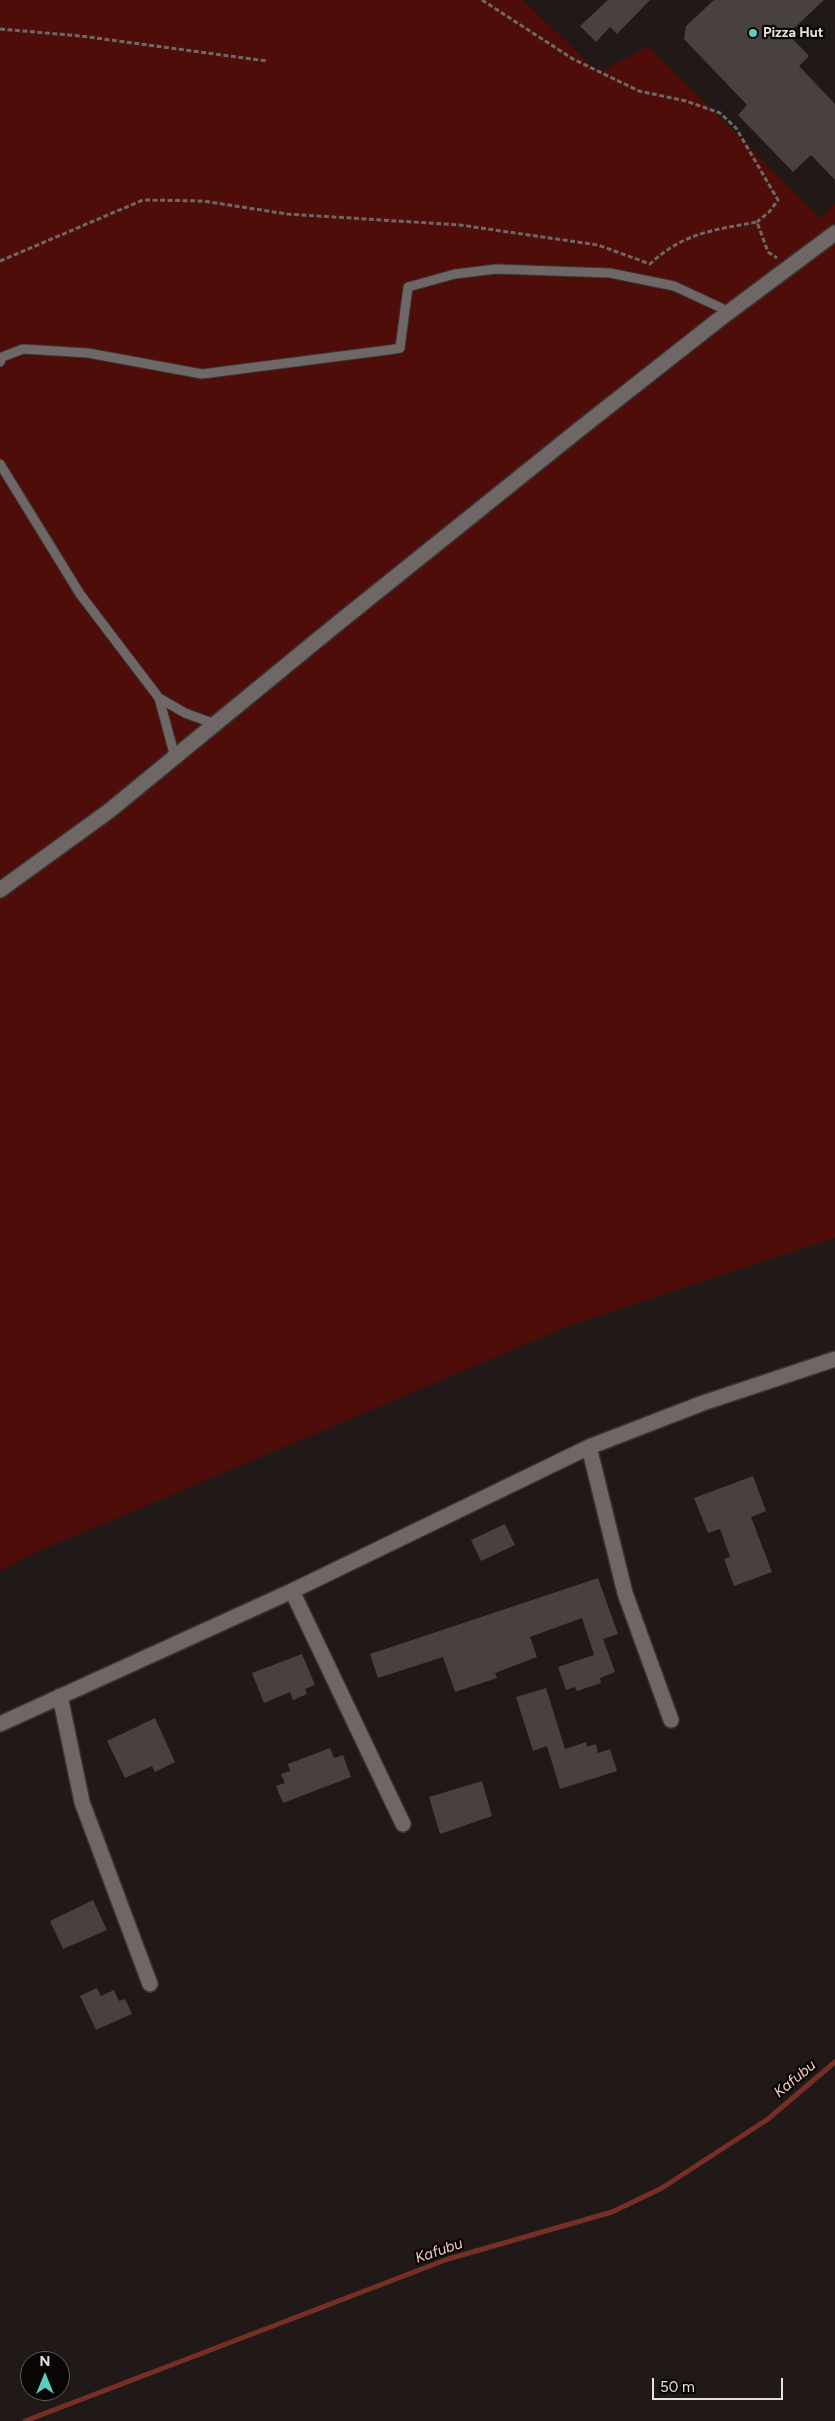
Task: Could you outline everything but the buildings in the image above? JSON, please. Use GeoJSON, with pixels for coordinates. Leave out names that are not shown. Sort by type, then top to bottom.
{"type":"FeatureCollection","features":[{"type":"Feature","properties":{"kind":"street"},"geometry":{"type":"LineString","coordinates":[[0,890],[109,811],[448,534],[730,312],[835,233]]}},
{"type":"Feature","properties":{"kind":"street"},"geometry":{"type":"LineString","coordinates":[[0,1724],[292,1591],[589,1447],[703,1403],[835,1359]]}},
{"type":"Feature","properties":{"kind":"street"},"geometry":{"type":"LineString","coordinates":[[589,1447],[625,1593],[671,1720]]}},
{"type":"Feature","properties":{"kind":"street"},"geometry":{"type":"LineString","coordinates":[[292,1591],[403,1824]]}},
{"type":"Feature","properties":{"kind":"street"},"geometry":{"type":"LineString","coordinates":[[60,1696],[82,1802],[150,1984]]}},
{"type":"Feature","properties":{"kind":"lane"},"geometry":{"type":"LineString","coordinates":[[0,362],[2,357],[22,349],[88,353],[202,374],[400,348],[408,287],[455,274],[496,269],[610,273],[674,286],[730,312]]}},
{"type":"Feature","properties":{"kind":"lane"},"geometry":{"type":"LineString","coordinates":[[0,464],[80,594],[160,698],[185,713],[215,724]]}},
{"type":"Feature","properties":{"kind":"lane"},"geometry":{"type":"LineString","coordinates":[[160,698],[175,757]]}},
{"type":"Feature","properties":{"kind":"path"},"geometry":{"type":"LineString","coordinates":[[0,261],[143,200],[203,201],[287,214],[460,225],[598,245],[650,264],[663,252],[694,234],[757,222],[778,200],[736,128],[720,113],[686,101],[639,91],[573,59],[482,0]]}},
{"type":"Feature","properties":{"kind":"path"},"geometry":{"type":"LineString","coordinates":[[0,29],[81,36],[267,61]]}},
{"type":"Feature","properties":{"kind":"path"},"geometry":{"type":"LineString","coordinates":[[757,222],[768,252],[782,261]]}},
{"type":"Feature","properties":{"kind":"shaded area"},"geometry":{"type":"Polygon","coordinates":[[[0,0],[523,0],[599,73],[648,46],[820,218],[835,204],[835,1238],[569,1326],[28,1556],[0,1571],[0,0]]]}},
{"type":"Feature","properties":{"kind":"waterway","name":"Kafubu"},"geometry":{"type":"LineString","coordinates":[[25,2421],[448,2259],[612,2212],[662,2188],[768,2119],[835,2062]]}},
{"type":"Feature","properties":{"kind":"place","name":"Pizza Hut"},"geometry":{"type":"Point","coordinates":[753,33]}}]}
